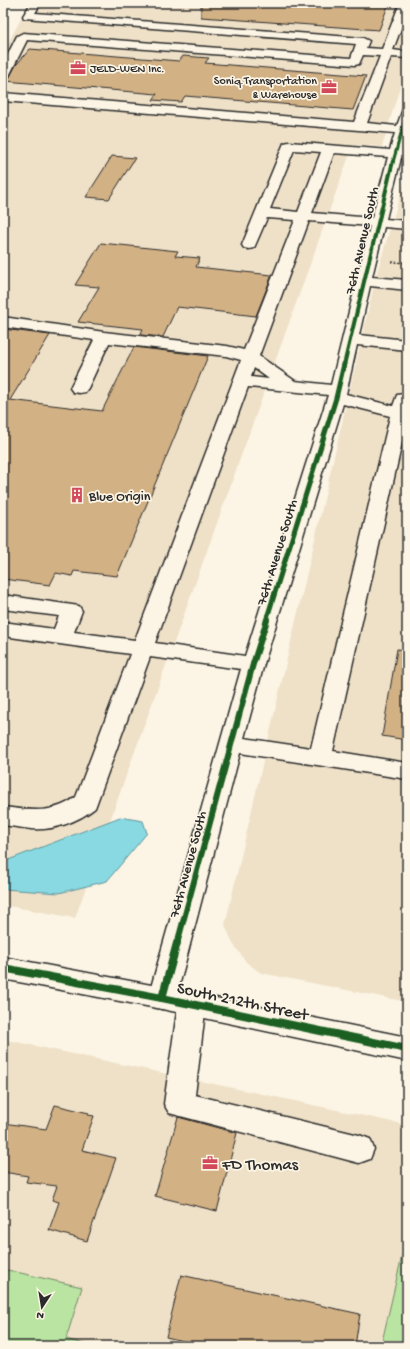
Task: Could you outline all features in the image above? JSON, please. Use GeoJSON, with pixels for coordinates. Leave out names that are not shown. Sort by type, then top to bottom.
{"type":"FeatureCollection","features":[{"type":"Feature","properties":{"kind":"street"},"geometry":{"type":"LineString","coordinates":[[3,76],[23,36],[355,62],[363,41],[28,16],[36,3]]}},
{"type":"Feature","properties":{"kind":"street"},"geometry":{"type":"LineString","coordinates":[[359,127],[405,3]]}},
{"type":"Feature","properties":{"kind":"street"},"geometry":{"type":"LineString","coordinates":[[359,51],[407,55]]}},
{"type":"Feature","properties":{"kind":"street"},"geometry":{"type":"LineString","coordinates":[[3,97],[402,130]]}},
{"type":"Feature","properties":{"kind":"street","name":"76th Avenue South"},"geometry":{"type":"LineString","coordinates":[[162,998],[253,664],[337,395],[378,222],[401,155],[402,130],[407,112]]}},
{"type":"Feature","properties":{"kind":"street"},"geometry":{"type":"LineString","coordinates":[[249,245],[289,146],[401,155]]}},
{"type":"Feature","properties":{"kind":"street"},"geometry":{"type":"LineString","coordinates":[[3,816],[32,820],[55,817],[72,813],[86,802],[241,381],[329,149]]}},
{"type":"Feature","properties":{"kind":"street"},"geometry":{"type":"LineString","coordinates":[[262,213],[407,225]]}},
{"type":"Feature","properties":{"kind":"street"},"geometry":{"type":"LineString","coordinates":[[365,281],[407,285]]}},
{"type":"Feature","properties":{"kind":"street"},"geometry":{"type":"LineString","coordinates":[[3,322],[104,337],[227,350],[250,357],[290,386]]}},
{"type":"Feature","properties":{"kind":"street"},"geometry":{"type":"LineString","coordinates":[[79,388],[104,337]]}},
{"type":"Feature","properties":{"kind":"street"},"geometry":{"type":"LineString","coordinates":[[350,339],[407,345]]}},
{"type":"Feature","properties":{"kind":"street"},"geometry":{"type":"LineString","coordinates":[[241,381],[290,386],[337,395],[359,402],[403,406],[320,758]]}},
{"type":"Feature","properties":{"kind":"street"},"geometry":{"type":"LineString","coordinates":[[3,602],[72,611],[61,637]]}},
{"type":"Feature","properties":{"kind":"street"},"geometry":{"type":"LineString","coordinates":[[3,629],[253,664]]}},
{"type":"Feature","properties":{"kind":"street"},"geometry":{"type":"LineString","coordinates":[[232,744],[407,771]]}},
{"type":"Feature","properties":{"kind":"street","name":"South 212th Street"},"geometry":{"type":"LineString","coordinates":[[3,968],[192,1004],[407,1049]]}},
{"type":"Feature","properties":{"kind":"street"},"geometry":{"type":"LineString","coordinates":[[192,1004],[179,1104],[359,1149]]}},
{"type":"Feature","properties":{"kind":"path"},"geometry":{"type":"LineString","coordinates":[[392,262],[407,263]]}},
{"type":"Feature","properties":{"kind":"shaded area","name":"Blue Origin"},"geometry":{"type":"Polygon","coordinates":[[[29,3],[407,3],[407,63],[382,147],[353,145],[75,918],[3,905],[3,53],[29,3]]]}},
{"type":"Feature","properties":{"kind":"shaded area"},"geometry":{"type":"Polygon","coordinates":[[[407,172],[407,1002],[261,973],[247,963],[233,944],[225,925],[377,272],[407,172]]]}},
{"type":"Feature","properties":{"kind":"shaded area"},"geometry":{"type":"Polygon","coordinates":[[[3,1039],[407,1125],[407,1346],[3,1346],[3,1039]]]}},
{"type":"Feature","properties":{"kind":"green space"},"geometry":{"type":"Polygon","coordinates":[[[407,1234],[407,1346],[381,1346],[407,1234]]]}},
{"type":"Feature","properties":{"kind":"green space"},"geometry":{"type":"Polygon","coordinates":[[[3,1269],[82,1287],[66,1339],[92,1346],[3,1346],[3,1269]]]}},
{"type":"Feature","properties":{"kind":"water"},"geometry":{"type":"Polygon","coordinates":[[[120,817],[143,821],[147,833],[107,881],[59,893],[3,889],[3,862],[120,817]]]}},
{"type":"Feature","properties":{"kind":"building"},"geometry":{"type":"Polygon","coordinates":[[[201,3],[389,3],[379,30],[201,17],[201,3]]]}},
{"type":"Feature","properties":{"kind":"building"},"geometry":{"type":"Polygon","coordinates":[[[30,49],[179,61],[183,56],[209,58],[205,63],[366,76],[353,110],[185,96],[181,102],[153,100],[157,94],[5,81],[8,80],[16,65],[30,49]]]}},
{"type":"Feature","properties":{"kind":"building"},"geometry":{"type":"Polygon","coordinates":[[[112,156],[135,158],[109,199],[86,197],[112,156]]]}},
{"type":"Feature","properties":{"kind":"building"},"geometry":{"type":"Polygon","coordinates":[[[101,243],[178,251],[175,256],[200,258],[196,267],[272,275],[256,316],[177,307],[163,337],[140,335],[143,329],[78,322],[99,287],[75,285],[101,243]]]}},
{"type":"Feature","properties":{"kind":"building","name":"Blue Origin"},"geometry":{"type":"Polygon","coordinates":[[[3,329],[50,335],[10,400],[102,411],[134,347],[208,356],[117,576],[74,571],[72,576],[56,573],[50,585],[3,579],[3,329]]]}},
{"type":"Feature","properties":{"kind":"building"},"geometry":{"type":"Polygon","coordinates":[[[397,649],[407,650],[407,740],[382,736],[397,649]]]}},
{"type":"Feature","properties":{"kind":"building"},"geometry":{"type":"Polygon","coordinates":[[[55,1105],[89,1113],[88,1115],[94,1116],[82,1150],[116,1158],[87,1241],[49,1230],[59,1202],[52,1200],[57,1186],[26,1182],[28,1176],[3,1172],[3,1123],[46,1129],[55,1105]]]}},
{"type":"Feature","properties":{"kind":"building"},"geometry":{"type":"Polygon","coordinates":[[[178,1117],[237,1133],[217,1211],[155,1196],[178,1117]]]}},
{"type":"Feature","properties":{"kind":"building"},"geometry":{"type":"Polygon","coordinates":[[[181,1275],[360,1314],[355,1346],[204,1346],[166,1337],[181,1275]]]}},
{"type":"Feature","properties":{"kind":"cycle path"},"geometry":{"type":"LineString","coordinates":[[162,998],[253,664],[336,398],[387,183],[407,112]]}},
{"type":"Feature","properties":{"kind":"cycle path"},"geometry":{"type":"LineString","coordinates":[[3,968],[162,998],[407,1049]]}},
{"type":"Feature","properties":{"kind":"place","name":"JELD-WEN Inc."},"geometry":{"type":"Point","coordinates":[78,68]}},
{"type":"Feature","properties":{"kind":"place","name":"Soniq Transportation & Warehouse"},"geometry":{"type":"Point","coordinates":[329,87]}},
{"type":"Feature","properties":{"kind":"place","name":"Blue Origin"},"geometry":{"type":"Point","coordinates":[77,495]}},
{"type":"Feature","properties":{"kind":"place","name":"FD Thomas"},"geometry":{"type":"Point","coordinates":[210,1163]}}]}
